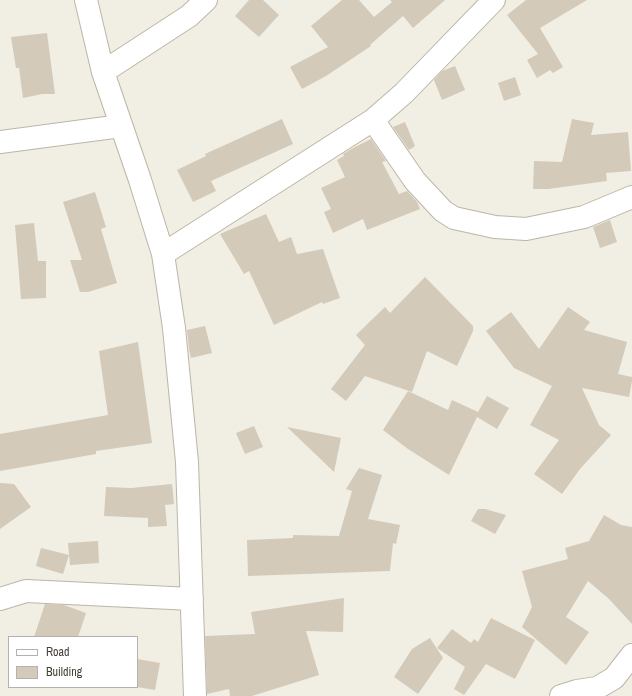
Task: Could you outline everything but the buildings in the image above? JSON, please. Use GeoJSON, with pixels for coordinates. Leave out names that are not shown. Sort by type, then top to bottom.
{"type":"FeatureCollection","features":[{"type":"Feature","properties":{"kind":"street"},"geometry":{"type":"LineString","coordinates":[[86,0],[103,72],[163,254],[174,328],[187,462],[195,696]]}},
{"type":"Feature","properties":{"kind":"street"},"geometry":{"type":"LineString","coordinates":[[103,72],[189,16],[206,0]]}},
{"type":"Feature","properties":{"kind":"street"},"geometry":{"type":"LineString","coordinates":[[163,254],[373,120],[404,93],[494,0]]}},
{"type":"Feature","properties":{"kind":"street"},"geometry":{"type":"LineString","coordinates":[[373,120],[415,181],[443,211],[454,218],[495,227],[526,229],[584,217],[632,197]]}},
{"type":"Feature","properties":{"kind":"street"},"geometry":{"type":"LineString","coordinates":[[0,142],[122,126]]}},
{"type":"Feature","properties":{"kind":"street"},"geometry":{"type":"LineString","coordinates":[[0,599],[26,591],[192,599]]}},
{"type":"Feature","properties":{"kind":"street"},"geometry":{"type":"LineString","coordinates":[[561,696],[577,691],[598,688],[614,678],[632,655]]}}]}
